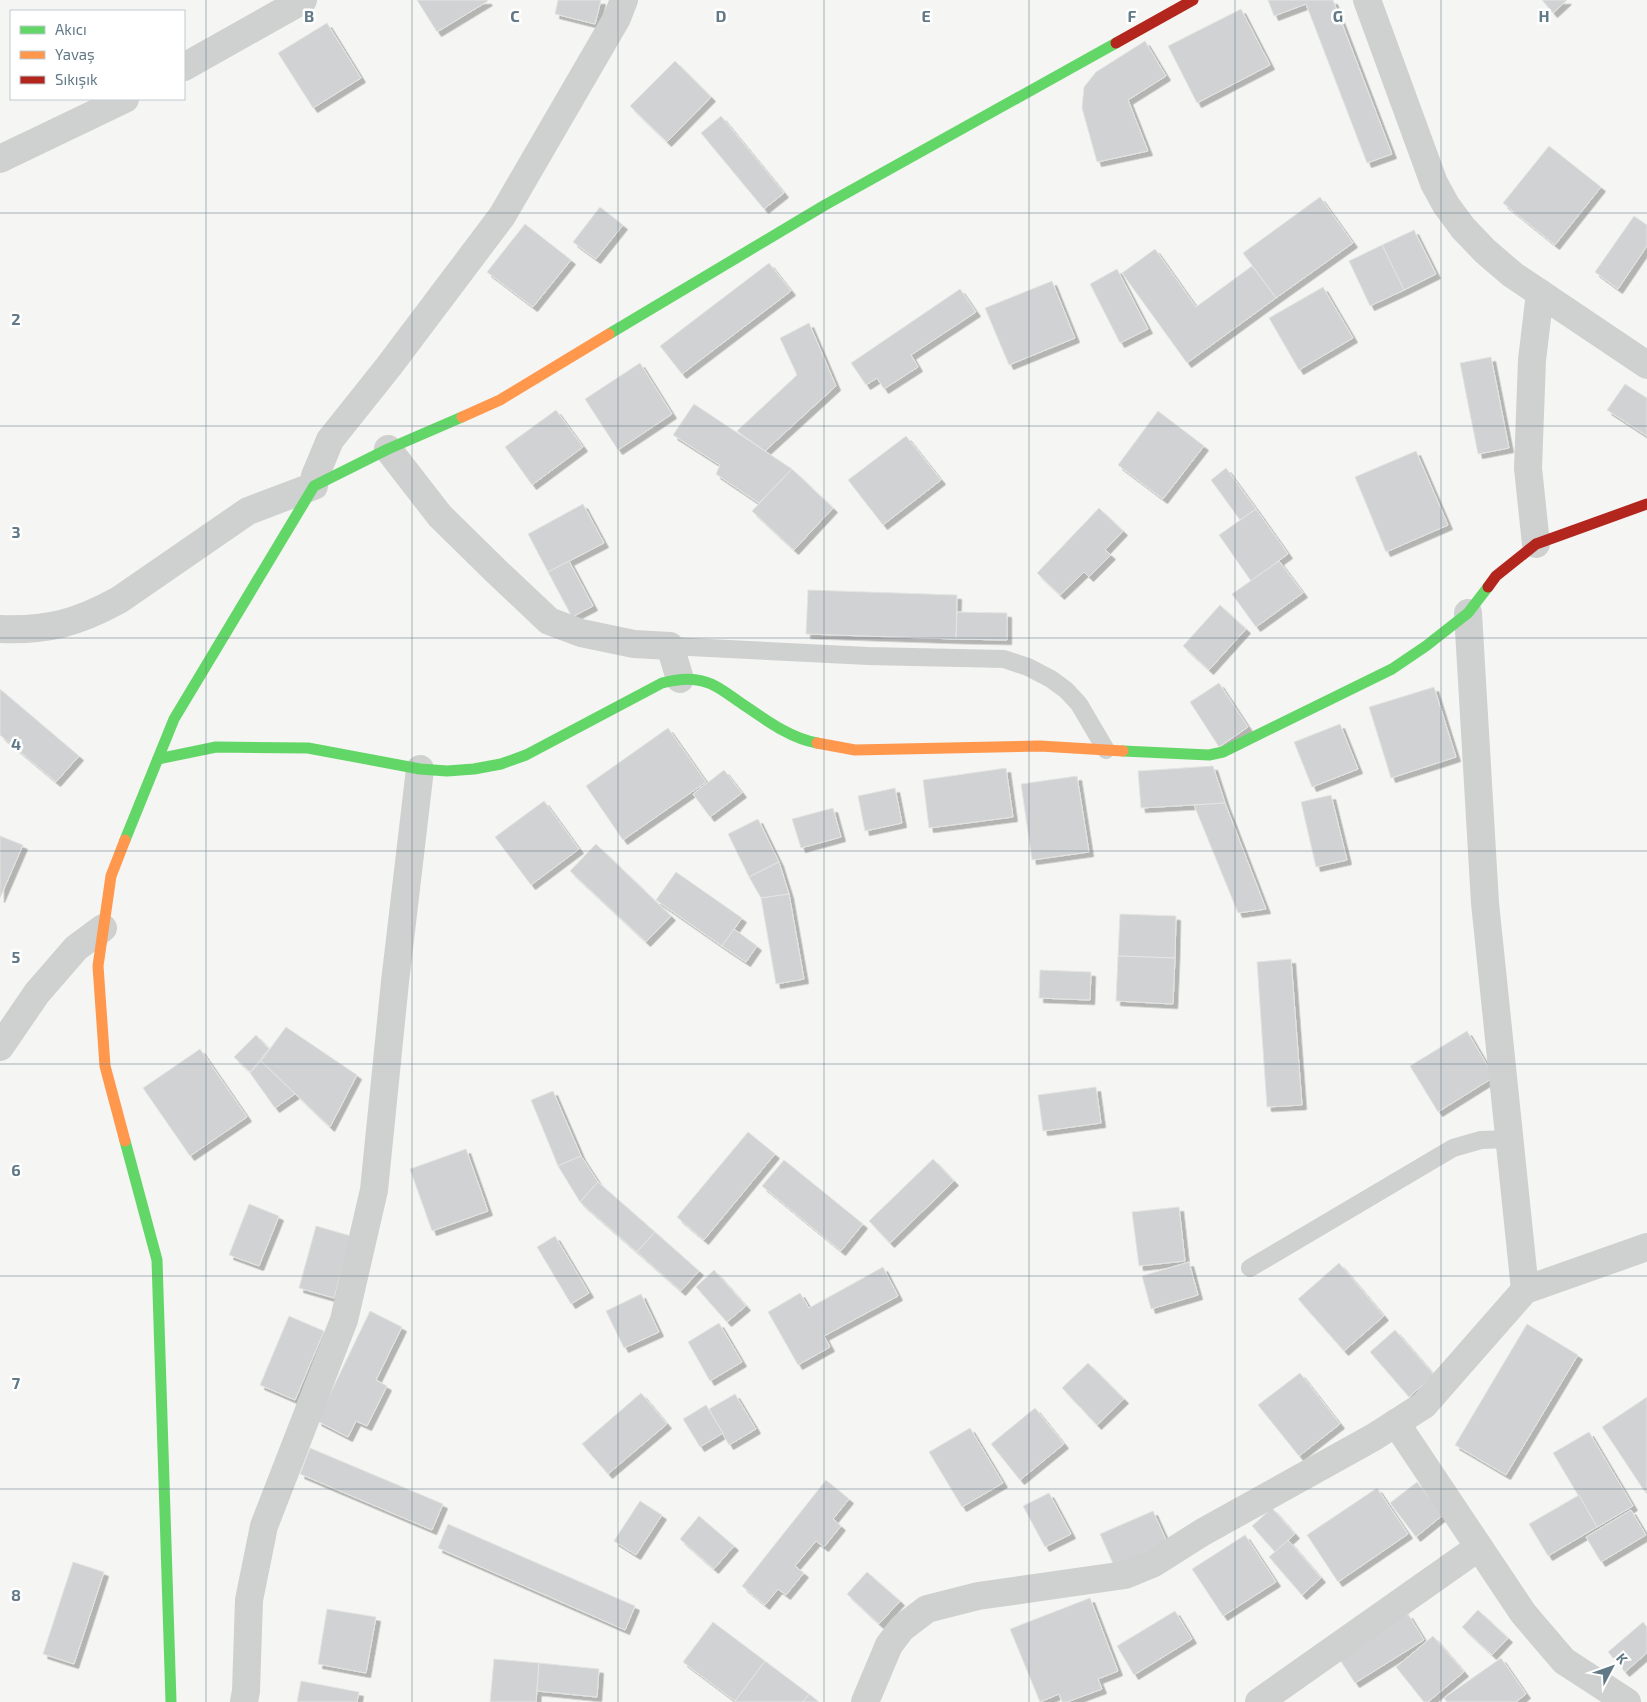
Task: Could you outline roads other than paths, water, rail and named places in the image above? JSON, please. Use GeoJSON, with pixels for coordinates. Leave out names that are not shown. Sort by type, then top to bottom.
{"type":"FeatureCollection","features":[{"type":"Feature","properties":{"kind":"street"},"geometry":{"type":"LineString","coordinates":[[185,66],[303,0]]}},
{"type":"Feature","properties":{"kind":"street"},"geometry":{"type":"LineString","coordinates":[[171,1702],[157,1260],[105,1066],[98,966],[111,876],[174,719],[314,486],[315,476],[330,440],[389,366],[502,216],[617,18],[624,0]]}},
{"type":"Feature","properties":{"kind":"street"},"geometry":{"type":"LineString","coordinates":[[0,629],[23,630],[49,627],[75,621],[97,612],[119,600],[248,511],[314,486],[388,450],[500,400],[825,205],[1193,0]]}},
{"type":"Feature","properties":{"kind":"street"},"geometry":{"type":"LineString","coordinates":[[1367,0],[1434,183],[1446,205],[1463,228],[1485,251],[1513,275],[1647,365]]}},
{"type":"Feature","properties":{"kind":"street"},"geometry":{"type":"LineString","coordinates":[[0,159],[123,100]]}},
{"type":"Feature","properties":{"kind":"street"},"geometry":{"type":"LineString","coordinates":[[1536,544],[1528,468],[1532,360],[1540,293]]}},
{"type":"Feature","properties":{"kind":"street"},"geometry":{"type":"LineString","coordinates":[[388,450],[440,516],[549,621],[581,633],[634,644],[670,646],[680,679]]}},
{"type":"Feature","properties":{"kind":"street"},"geometry":{"type":"LineString","coordinates":[[158,759],[216,747],[308,748],[420,769],[447,771],[474,769],[501,764],[526,755],[662,683],[680,679],[698,680],[715,685],[769,722],[806,741],[856,750],[1040,746],[1209,754],[1223,752],[1392,669],[1426,646],[1468,613],[1496,576],[1536,544],[1647,504]]}},
{"type":"Feature","properties":{"kind":"street"},"geometry":{"type":"LineString","coordinates":[[1468,613],[1485,903],[1525,1290]]}},
{"type":"Feature","properties":{"kind":"street"},"geometry":{"type":"LineString","coordinates":[[244,1702],[249,1600],[264,1526],[344,1320],[374,1190],[394,982],[420,769]]}},
{"type":"Feature","properties":{"kind":"street"},"geometry":{"type":"LineString","coordinates":[[0,1047],[43,985],[76,948],[104,928]]}},
{"type":"Feature","properties":{"kind":"street"},"geometry":{"type":"LineString","coordinates":[[865,1702],[889,1645],[902,1628],[927,1609],[978,1596],[1125,1575],[1154,1563],[1202,1532],[1374,1437],[1424,1405],[1525,1290],[1647,1247]]}},
{"type":"Feature","properties":{"kind":"street"},"geometry":{"type":"LineString","coordinates":[[1396,1423],[1523,1613],[1564,1661],[1627,1702]]}},
{"type":"Feature","properties":{"kind":"street"},"geometry":{"type":"LineString","coordinates":[[1259,1702],[1479,1547]]}},
{"type":"Feature","properties":{"kind":"lane"},"geometry":{"type":"LineString","coordinates":[[670,646],[868,656],[1004,659],[1028,667],[1051,679],[1066,690],[1079,704],[1106,750]]}},
{"type":"Feature","properties":{"kind":"lane"},"geometry":{"type":"LineString","coordinates":[[1250,1268],[1453,1148],[1481,1140],[1509,1139]]}}]}
